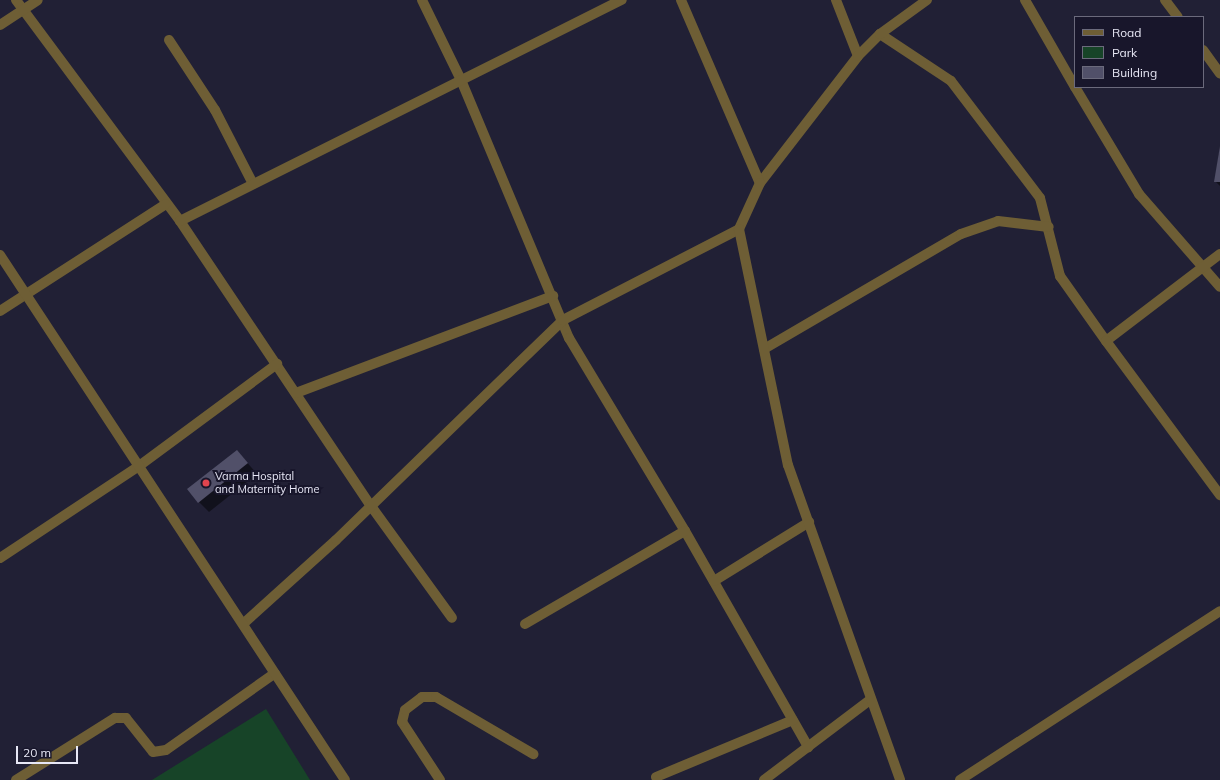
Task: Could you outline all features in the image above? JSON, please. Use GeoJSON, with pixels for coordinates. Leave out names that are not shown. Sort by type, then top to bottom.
{"type":"FeatureCollection","features":[{"type":"Feature","properties":{"kind":"street"},"geometry":{"type":"LineString","coordinates":[[16,0],[180,222],[371,506],[452,618]]}},
{"type":"Feature","properties":{"kind":"street"},"geometry":{"type":"LineString","coordinates":[[0,25],[38,0]]}},
{"type":"Feature","properties":{"kind":"street"},"geometry":{"type":"LineString","coordinates":[[422,0],[461,80],[553,296],[569,338],[685,530],[808,747]]}},
{"type":"Feature","properties":{"kind":"street"},"geometry":{"type":"LineString","coordinates":[[180,222],[622,0]]}},
{"type":"Feature","properties":{"kind":"street"},"geometry":{"type":"LineString","coordinates":[[681,0],[760,183]]}},
{"type":"Feature","properties":{"kind":"street"},"geometry":{"type":"LineString","coordinates":[[836,0],[858,56]]}},
{"type":"Feature","properties":{"kind":"street"},"geometry":{"type":"LineString","coordinates":[[900,780],[788,465],[739,228],[760,183],[858,56],[880,34],[927,0]]}},
{"type":"Feature","properties":{"kind":"street"},"geometry":{"type":"LineString","coordinates":[[1025,0],[1074,85]]}},
{"type":"Feature","properties":{"kind":"street"},"geometry":{"type":"LineString","coordinates":[[1165,0],[1177,16]]}},
{"type":"Feature","properties":{"kind":"street"},"geometry":{"type":"LineString","coordinates":[[880,34],[951,81],[1040,198],[1049,227],[1060,276],[1106,341],[1220,495]]}},
{"type":"Feature","properties":{"kind":"street"},"geometry":{"type":"LineString","coordinates":[[169,40],[215,110],[253,184]]}},
{"type":"Feature","properties":{"kind":"street"},"geometry":{"type":"LineString","coordinates":[[1204,51],[1220,73]]}},
{"type":"Feature","properties":{"kind":"street"},"geometry":{"type":"LineString","coordinates":[[1076,88],[1139,194],[1204,266],[1220,287]]}},
{"type":"Feature","properties":{"kind":"street"},"geometry":{"type":"LineString","coordinates":[[0,311],[166,204]]}},
{"type":"Feature","properties":{"kind":"street"},"geometry":{"type":"LineString","coordinates":[[764,349],[961,234],[998,221],[1049,227]]}},
{"type":"Feature","properties":{"kind":"street"},"geometry":{"type":"LineString","coordinates":[[243,624],[371,506],[563,320],[739,228]]}},
{"type":"Feature","properties":{"kind":"street"},"geometry":{"type":"LineString","coordinates":[[1106,341],[1220,254]]}},
{"type":"Feature","properties":{"kind":"street"},"geometry":{"type":"LineString","coordinates":[[0,255],[345,780]]}},
{"type":"Feature","properties":{"kind":"street"},"geometry":{"type":"LineString","coordinates":[[296,393],[553,296]]}},
{"type":"Feature","properties":{"kind":"street"},"geometry":{"type":"LineString","coordinates":[[0,558],[139,466],[276,364]]}},
{"type":"Feature","properties":{"kind":"street"},"geometry":{"type":"LineString","coordinates":[[714,581],[809,522]]}},
{"type":"Feature","properties":{"kind":"street"},"geometry":{"type":"LineString","coordinates":[[525,624],[685,530]]}},
{"type":"Feature","properties":{"kind":"street"},"geometry":{"type":"LineString","coordinates":[[960,780],[1220,611]]}},
{"type":"Feature","properties":{"kind":"street"},"geometry":{"type":"LineString","coordinates":[[16,780],[115,718],[126,718],[153,752],[166,750],[275,673]]}},
{"type":"Feature","properties":{"kind":"street"},"geometry":{"type":"LineString","coordinates":[[440,780],[402,722],[405,710],[422,697],[436,697],[532,754]]}},
{"type":"Feature","properties":{"kind":"street"},"geometry":{"type":"LineString","coordinates":[[764,780],[871,699]]}},
{"type":"Feature","properties":{"kind":"street"},"geometry":{"type":"LineString","coordinates":[[656,777],[793,720]]}},
{"type":"Feature","properties":{"kind":"green space"},"geometry":{"type":"Polygon","coordinates":[[[266,709],[310,780],[152,780],[266,709]]]}},
{"type":"Feature","properties":{"kind":"building"},"geometry":{"type":"Polygon","coordinates":[[[1220,146],[1220,182],[1214,182],[1220,146]]]}},
{"type":"Feature","properties":{"kind":"building"},"geometry":{"type":"Polygon","coordinates":[[[237,450],[248,463],[198,503],[187,489],[237,450]]]}},
{"type":"Feature","properties":{"kind":"place","name":"Varma Hospital and Maternity Home"},"geometry":{"type":"Point","coordinates":[206,483]}}]}
